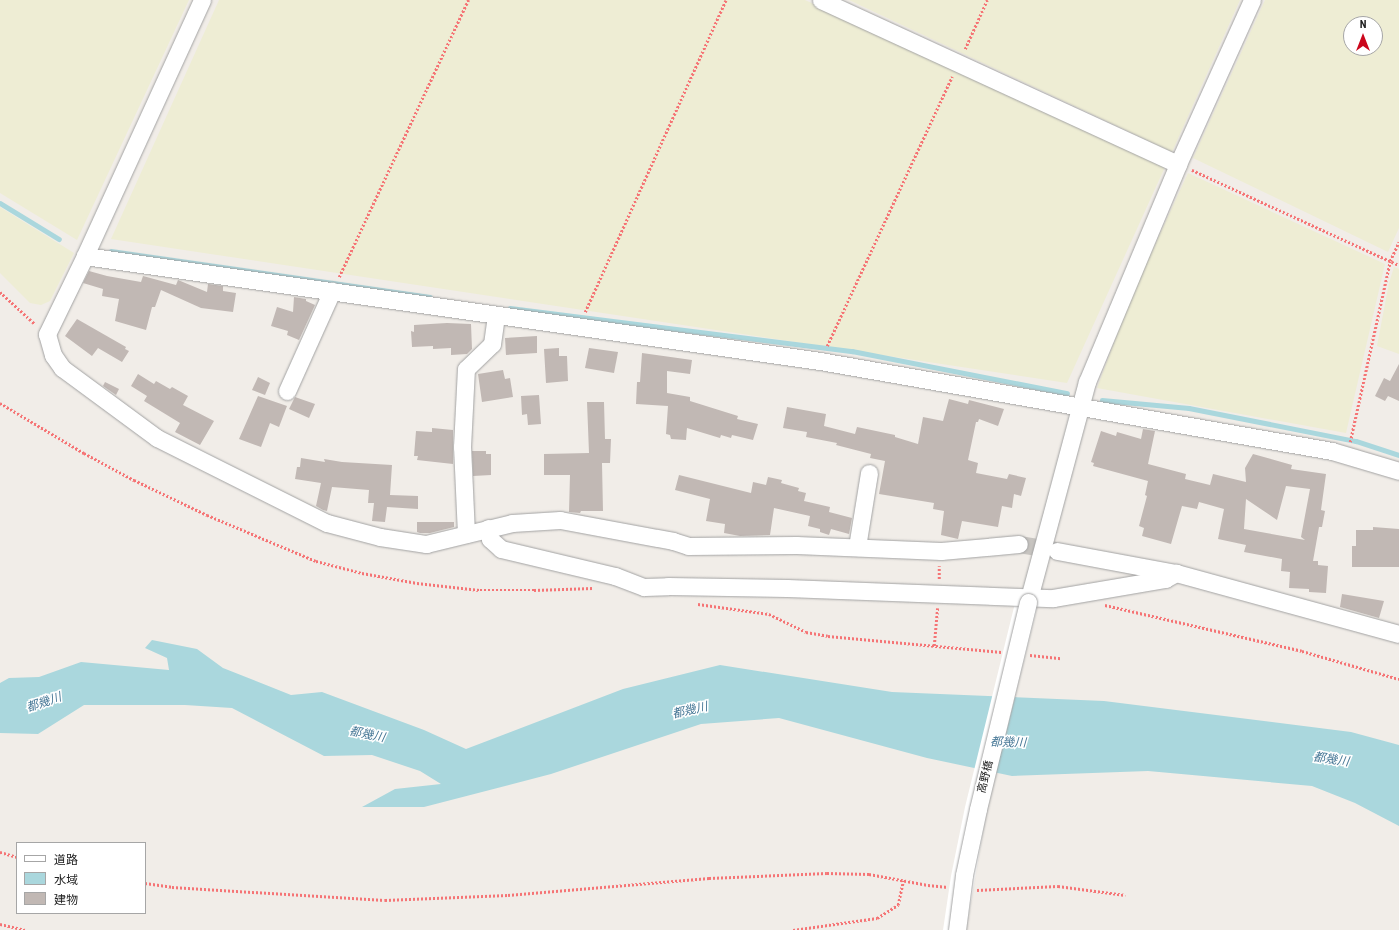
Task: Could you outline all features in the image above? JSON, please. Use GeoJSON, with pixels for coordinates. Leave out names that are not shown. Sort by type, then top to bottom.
{"type":"FeatureCollection","features":[{"type":"Feature","properties":{"kind":"street"},"geometry":{"type":"LineString","coordinates":[[202,0],[85,256],[47,334],[53,355],[62,368],[157,438],[327,523],[380,537],[426,544],[512,523],[560,520],[673,541],[688,546],[857,547],[941,551],[1019,544]]}},
{"type":"Feature","properties":{"kind":"street"},"geometry":{"type":"LineString","coordinates":[[821,0],[1178,164]]}},
{"type":"Feature","properties":{"kind":"street","name":"高野橋"},"geometry":{"type":"LineString","coordinates":[[957,930],[964,875],[978,809],[1029,600],[1079,407],[1087,382],[1178,164],[1252,0]]}},
{"type":"Feature","properties":{"kind":"street"},"geometry":{"type":"LineString","coordinates":[[85,256],[820,361],[1324,450],[1399,471]]}},
{"type":"Feature","properties":{"kind":"street"},"geometry":{"type":"LineString","coordinates":[[287,391],[332,291]]}},
{"type":"Feature","properties":{"kind":"street"},"geometry":{"type":"LineString","coordinates":[[466,534],[462,447],[466,369],[492,344],[496,315]]}},
{"type":"Feature","properties":{"kind":"street"},"geometry":{"type":"LineString","coordinates":[[857,547],[869,473]]}},
{"type":"Feature","properties":{"kind":"street"},"geometry":{"type":"LineString","coordinates":[[488,528],[490,539],[501,549],[615,576],[644,587],[787,588],[1029,600],[1053,598],[1165,579],[1176,573]]}},
{"type":"Feature","properties":{"kind":"street"},"geometry":{"type":"LineString","coordinates":[[1057,550],[1176,573],[1399,634]]}},
{"type":"Feature","properties":{"kind":"path"},"geometry":{"type":"LineString","coordinates":[[332,291],[468,0]]}},
{"type":"Feature","properties":{"kind":"path"},"geometry":{"type":"LineString","coordinates":[[578,327],[726,0]]}},
{"type":"Feature","properties":{"kind":"path"},"geometry":{"type":"LineString","coordinates":[[820,361],[987,0]]}},
{"type":"Feature","properties":{"kind":"path"},"geometry":{"type":"LineString","coordinates":[[1178,164],[1399,265]]}},
{"type":"Feature","properties":{"kind":"path"},"geometry":{"type":"LineString","coordinates":[[1346,456],[1390,261],[1399,242]]}},
{"type":"Feature","properties":{"kind":"path"},"geometry":{"type":"LineString","coordinates":[[0,292],[47,334]]}},
{"type":"Feature","properties":{"kind":"path"},"geometry":{"type":"LineString","coordinates":[[0,403],[84,453],[134,480],[242,530],[316,561],[362,573],[417,583],[480,590],[596,588]]}},
{"type":"Feature","properties":{"kind":"path"},"geometry":{"type":"LineString","coordinates":[[939,582],[940,559]]}},
{"type":"Feature","properties":{"kind":"path"},"geometry":{"type":"LineString","coordinates":[[697,604],[769,614],[806,632],[828,636],[1006,652]]}},
{"type":"Feature","properties":{"kind":"path"},"geometry":{"type":"LineString","coordinates":[[934,646],[938,605]]}},
{"type":"Feature","properties":{"kind":"path"},"geometry":{"type":"LineString","coordinates":[[1098,605],[1294,650],[1399,679]]}},
{"type":"Feature","properties":{"kind":"path"},"geometry":{"type":"LineString","coordinates":[[1030,655],[1061,658]]}},
{"type":"Feature","properties":{"kind":"path"},"geometry":{"type":"LineString","coordinates":[[0,852],[16,857]]}},
{"type":"Feature","properties":{"kind":"path"},"geometry":{"type":"LineString","coordinates":[[146,883],[172,887],[385,900],[508,895],[709,878],[827,873],[869,874],[903,881],[950,887]]}},
{"type":"Feature","properties":{"kind":"path"},"geometry":{"type":"LineString","coordinates":[[793,930],[877,918],[898,905],[903,881]]}},
{"type":"Feature","properties":{"kind":"path"},"geometry":{"type":"LineString","coordinates":[[972,889],[987,891],[1058,886],[1125,896]]}},
{"type":"Feature","properties":{"kind":"path"},"geometry":{"type":"LineString","coordinates":[[0,924],[25,930]]}},
{"type":"Feature","properties":{"kind":"path"},"geometry":{"type":"LineString","coordinates":[[8,926],[13,930]]}},
{"type":"Feature","properties":{"kind":"green space"},"geometry":{"type":"Polygon","coordinates":[[[0,0],[189,0],[77,240],[0,193],[0,0]]]}},
{"type":"Feature","properties":{"kind":"green space"},"geometry":{"type":"Polygon","coordinates":[[[219,0],[805,0],[1165,167],[1067,383],[111,239],[219,0]]]}},
{"type":"Feature","properties":{"kind":"green space"},"geometry":{"type":"Polygon","coordinates":[[[849,0],[1240,0],[1172,152],[849,0]]]}},
{"type":"Feature","properties":{"kind":"green space"},"geometry":{"type":"Polygon","coordinates":[[[1265,0],[1399,0],[1399,228],[1388,252],[1193,158],[1265,0]]]}},
{"type":"Feature","properties":{"kind":"green space"},"geometry":{"type":"Polygon","coordinates":[[[1188,173],[1385,264],[1346,433],[1097,388],[1132,294],[1188,173]]]}},
{"type":"Feature","properties":{"kind":"green space"},"geometry":{"type":"Polygon","coordinates":[[[0,207],[74,253],[50,301],[41,305],[30,303],[0,273],[0,207]]]}},
{"type":"Feature","properties":{"kind":"green space"},"geometry":{"type":"Polygon","coordinates":[[[1394,267],[1399,269],[1399,354],[1377,346],[1389,283],[1394,267]]]}},
{"type":"Feature","properties":{"kind":"water","name":"都幾川"},"geometry":{"type":"Polygon","coordinates":[[[152,640],[197,649],[223,668],[291,695],[322,692],[424,730],[466,749],[623,689],[720,665],[892,692],[1104,701],[1351,732],[1399,745],[1399,826],[1355,803],[1312,786],[1148,771],[1012,776],[927,758],[779,718],[701,724],[551,774],[424,807],[362,807],[395,789],[441,784],[420,771],[372,755],[324,756],[232,708],[185,705],[84,705],[38,734],[0,733],[0,683],[9,678],[39,677],[81,662],[169,670],[167,658],[145,648],[152,640]]]}},
{"type":"Feature","properties":{"kind":"pier"},"geometry":{"type":"Polygon","coordinates":[[[1015,603],[1038,604],[987,809],[966,930],[943,930],[951,876],[965,807],[1015,603]]]}},
{"type":"Feature","properties":{"kind":"building"},"geometry":{"type":"Polygon","coordinates":[[[89,271],[141,282],[143,276],[176,285],[178,280],[207,292],[208,284],[223,286],[223,291],[236,293],[233,312],[201,308],[161,290],[155,307],[152,307],[146,330],[115,321],[119,299],[102,296],[103,289],[83,283],[89,271]]]}},
{"type":"Feature","properties":{"kind":"building"},"geometry":{"type":"Polygon","coordinates":[[[294,297],[306,299],[306,301],[315,305],[299,340],[287,335],[288,331],[271,326],[277,307],[293,312],[294,297]]]}},
{"type":"Feature","properties":{"kind":"building"},"geometry":{"type":"Polygon","coordinates":[[[77,319],[126,347],[125,349],[129,351],[122,362],[98,348],[92,356],[65,336],[77,319]]]}},
{"type":"Feature","properties":{"kind":"building"},"geometry":{"type":"Polygon","coordinates":[[[447,323],[471,324],[472,349],[467,354],[451,355],[451,348],[433,349],[433,346],[412,347],[411,331],[414,332],[414,325],[447,323]]]}},
{"type":"Feature","properties":{"kind":"building"},"geometry":{"type":"Polygon","coordinates":[[[537,336],[537,353],[506,355],[505,338],[537,336]]]}},
{"type":"Feature","properties":{"kind":"building"},"geometry":{"type":"Polygon","coordinates":[[[559,348],[559,356],[567,356],[568,381],[546,383],[544,349],[559,348]]]}},
{"type":"Feature","properties":{"kind":"building"},"geometry":{"type":"Polygon","coordinates":[[[589,348],[618,352],[614,373],[585,368],[589,348]]]}},
{"type":"Feature","properties":{"kind":"building"},"geometry":{"type":"Polygon","coordinates":[[[642,353],[692,360],[690,374],[667,371],[667,393],[690,397],[690,401],[738,416],[737,419],[758,424],[753,440],[732,435],[731,438],[721,435],[720,438],[687,428],[686,440],[671,439],[670,435],[666,434],[668,406],[636,404],[637,382],[640,382],[642,353]]]}},
{"type":"Feature","properties":{"kind":"building"},"geometry":{"type":"Polygon","coordinates":[[[1399,364],[1399,401],[1388,396],[1385,401],[1375,396],[1384,378],[1390,381],[1399,364]]]}},
{"type":"Feature","properties":{"kind":"building"},"geometry":{"type":"Polygon","coordinates":[[[503,370],[505,379],[510,378],[513,397],[482,402],[478,374],[503,370]]]}},
{"type":"Feature","properties":{"kind":"building"},"geometry":{"type":"Polygon","coordinates":[[[138,374],[154,384],[156,381],[170,389],[172,387],[188,396],[183,405],[214,421],[200,445],[175,432],[180,423],[144,401],[147,396],[131,386],[138,374]]]}},
{"type":"Feature","properties":{"kind":"building"},"geometry":{"type":"Polygon","coordinates":[[[258,377],[270,383],[265,395],[252,390],[258,377]]]}},
{"type":"Feature","properties":{"kind":"building"},"geometry":{"type":"Polygon","coordinates":[[[105,382],[119,389],[116,395],[103,386],[105,382]]]}},
{"type":"Feature","properties":{"kind":"building"},"geometry":{"type":"Polygon","coordinates":[[[539,395],[541,424],[528,425],[527,414],[522,415],[521,396],[539,395]]]}},
{"type":"Feature","properties":{"kind":"building"},"geometry":{"type":"Polygon","coordinates":[[[258,396],[287,406],[279,427],[270,423],[261,447],[239,439],[258,396]]]}},
{"type":"Feature","properties":{"kind":"building"},"geometry":{"type":"Polygon","coordinates":[[[295,397],[315,404],[309,418],[289,409],[295,397]]]}},
{"type":"Feature","properties":{"kind":"building"},"geometry":{"type":"Polygon","coordinates":[[[949,399],[968,404],[969,400],[1004,409],[998,426],[979,419],[978,422],[976,422],[968,460],[978,463],[976,473],[1007,479],[1009,474],[1026,478],[1021,496],[1014,494],[1012,508],[1002,506],[998,527],[962,521],[958,539],[941,535],[944,511],[933,509],[934,503],[879,494],[885,461],[870,458],[871,454],[836,445],[837,443],[806,437],[807,432],[783,428],[787,407],[826,414],[824,426],[855,434],[857,427],[895,435],[895,437],[918,444],[923,417],[943,421],[949,399]]]}},
{"type":"Feature","properties":{"kind":"building"},"geometry":{"type":"Polygon","coordinates":[[[587,402],[604,402],[605,439],[611,439],[610,463],[602,463],[603,511],[581,511],[580,513],[569,512],[570,475],[544,475],[544,454],[589,453],[587,402]]]}},
{"type":"Feature","properties":{"kind":"building"},"geometry":{"type":"Polygon","coordinates":[[[432,428],[453,430],[453,464],[417,460],[418,456],[414,456],[416,431],[432,432],[432,428]]]}},
{"type":"Feature","properties":{"kind":"building"},"geometry":{"type":"Polygon","coordinates":[[[1143,429],[1155,431],[1148,464],[1186,474],[1185,479],[1210,485],[1213,474],[1246,482],[1245,468],[1253,454],[1292,465],[1291,469],[1326,474],[1321,510],[1325,511],[1322,527],[1319,527],[1313,561],[1318,561],[1318,565],[1328,566],[1326,593],[1309,592],[1309,589],[1289,588],[1290,572],[1281,571],[1282,559],[1244,552],[1246,545],[1218,539],[1224,509],[1199,502],[1197,509],[1182,506],[1171,544],[1142,536],[1144,528],[1139,526],[1147,496],[1145,495],[1148,481],[1093,466],[1094,463],[1091,462],[1101,431],[1116,436],[1117,432],[1141,439],[1143,429]],[[1286,486],[1277,520],[1246,499],[1244,529],[1305,540],[1301,537],[1310,489],[1286,486]]]}},
{"type":"Feature","properties":{"kind":"building"},"geometry":{"type":"Polygon","coordinates":[[[472,451],[486,451],[486,454],[491,454],[491,475],[473,476],[472,451]]]}},
{"type":"Feature","properties":{"kind":"building"},"geometry":{"type":"Polygon","coordinates":[[[301,458],[325,462],[324,459],[342,462],[392,465],[390,495],[418,496],[418,509],[387,507],[385,522],[372,521],[374,503],[368,503],[369,490],[332,487],[327,511],[323,510],[316,506],[321,483],[295,479],[297,467],[300,467],[301,458]]]}},
{"type":"Feature","properties":{"kind":"building"},"geometry":{"type":"Polygon","coordinates":[[[679,475],[751,493],[753,482],[766,485],[768,477],[782,480],[781,483],[799,488],[798,491],[806,493],[804,501],[830,507],[829,512],[852,518],[849,534],[831,529],[829,535],[820,532],[820,529],[808,526],[810,516],[774,508],[770,535],[740,536],[724,533],[725,524],[706,521],[710,499],[675,490],[679,475]]]}},
{"type":"Feature","properties":{"kind":"building"},"geometry":{"type":"Polygon","coordinates":[[[417,522],[454,522],[454,527],[430,533],[420,533],[417,532],[417,522]]]}},
{"type":"Feature","properties":{"kind":"building"},"geometry":{"type":"Polygon","coordinates":[[[1373,527],[1399,529],[1399,567],[1352,567],[1352,546],[1356,546],[1356,530],[1373,530],[1373,527]]]}},
{"type":"Feature","properties":{"kind":"building"},"geometry":{"type":"Polygon","coordinates":[[[1342,594],[1384,601],[1379,618],[1340,607],[1342,594]]]}},
{"type":"Feature","properties":{"kind":"waterway"},"geometry":{"type":"LineString","coordinates":[[0,203],[59,239]]}},
{"type":"Feature","properties":{"kind":"waterway"},"geometry":{"type":"LineString","coordinates":[[111,251],[430,297]]}},
{"type":"Feature","properties":{"kind":"waterway"},"geometry":{"type":"LineString","coordinates":[[510,308],[852,351],[1067,393]]}},
{"type":"Feature","properties":{"kind":"waterway"},"geometry":{"type":"LineString","coordinates":[[1102,400],[1189,408],[1356,441],[1399,455]]}},
{"type":"Feature","properties":{"kind":"tunnel"},"geometry":{"type":"LineString","coordinates":[[1019,544],[1056,550]]}}]}
